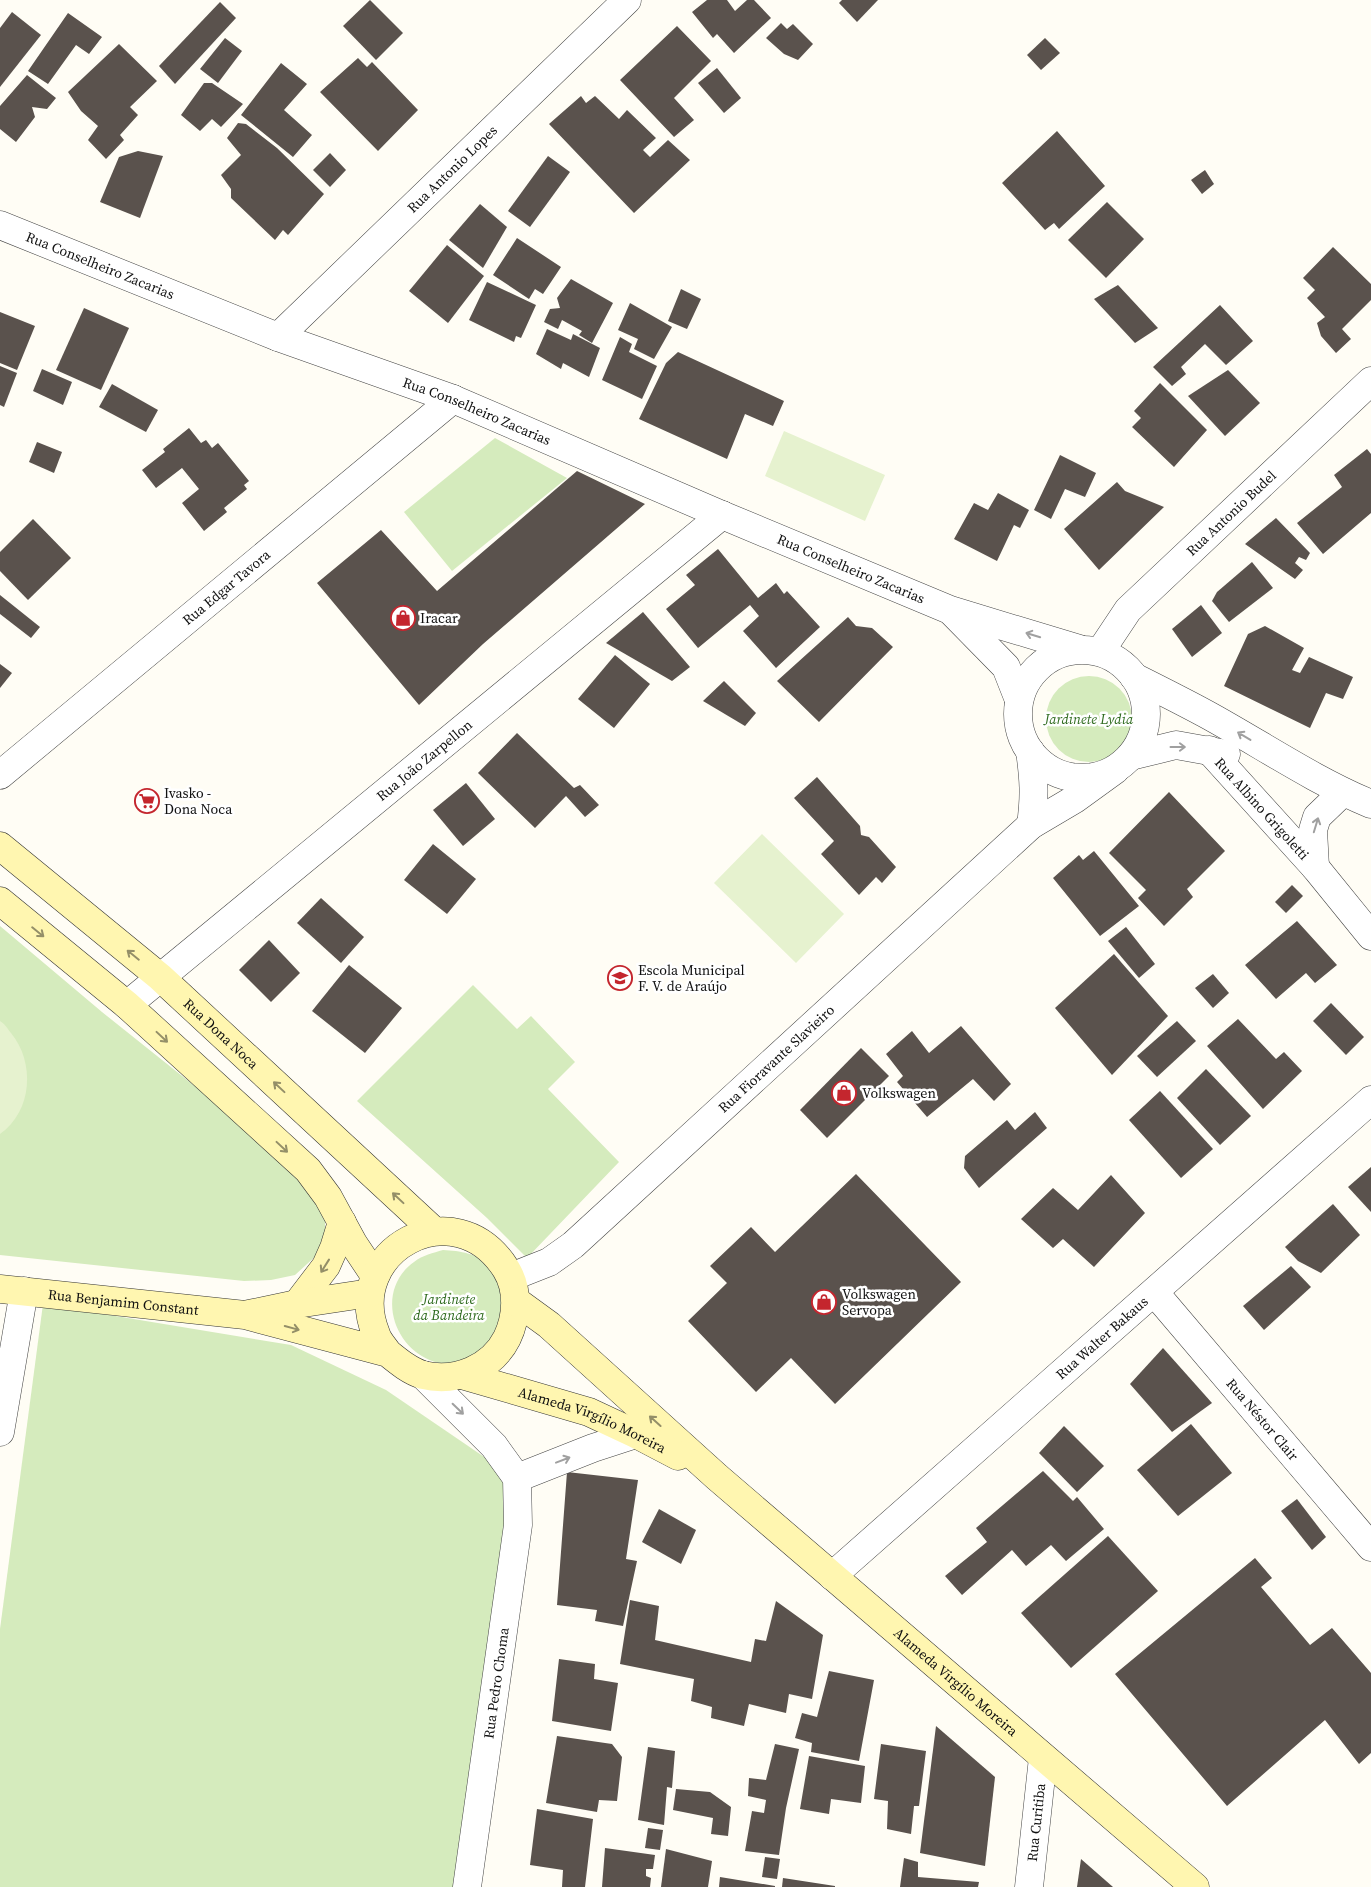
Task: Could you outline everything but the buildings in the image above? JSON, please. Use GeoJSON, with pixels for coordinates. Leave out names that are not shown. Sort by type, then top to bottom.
{"type":"FeatureCollection","features":[{"type":"Feature","properties":{"kind":"main road","name":"Rua Dona Noca"},"geometry":{"type":"LineString","coordinates":[[0,846],[160,977],[434,1231]]}},
{"type":"Feature","properties":{"kind":"main road"},"geometry":{"type":"LineString","coordinates":[[0,901],[127,1005],[308,1170],[328,1197],[353,1243],[372,1284]]}},
{"type":"Feature","properties":{"kind":"main road"},"geometry":{"type":"LineString","coordinates":[[296,1304],[326,1266],[342,1222]]}},
{"type":"Feature","properties":{"kind":"main road"},"geometry":{"type":"LineString","coordinates":[[434,1231],[458,1232],[480,1241],[498,1256],[514,1289],[513,1326],[502,1348],[484,1365],[462,1375],[442,1378],[423,1375],[405,1367],[388,1353],[376,1335],[370,1314],[372,1284],[390,1254],[411,1237],[434,1231]]}},
{"type":"Feature","properties":{"kind":"main road","name":"Rua Benjamim Constant"},"geometry":{"type":"LineString","coordinates":[[245,1315],[372,1284]]}},
{"type":"Feature","properties":{"kind":"main road","name":"Alameda Virgílio Moreira"},"geometry":{"type":"LineString","coordinates":[[514,1289],[549,1325],[717,1477],[1195,1887]]}},
{"type":"Feature","properties":{"kind":"main road","name":"Rua Benjamim Constant"},"geometry":{"type":"LineString","coordinates":[[12,1290],[245,1315],[388,1353]]}},
{"type":"Feature","properties":{"kind":"main road","name":"Alameda Virgílio Moreira"},"geometry":{"type":"LineString","coordinates":[[462,1375],[589,1412],[636,1434],[717,1477]]}},
{"type":"Feature","properties":{"kind":"street","name":"Rua Antonio Lopes"},"geometry":{"type":"LineString","coordinates":[[278,337],[626,0]]}},
{"type":"Feature","properties":{"kind":"street","name":"Rua Conselheiro Zacarias"},"geometry":{"type":"LineString","coordinates":[[0,225],[278,337],[453,399],[722,515],[950,610],[1090,651]]}},
{"type":"Feature","properties":{"kind":"street","name":"Rua Antonio Budel"},"geometry":{"type":"LineString","coordinates":[[1090,651],[1128,610],[1371,381]]}},
{"type":"Feature","properties":{"kind":"street","name":"Rua Edgar Tavora"},"geometry":{"type":"LineString","coordinates":[[0,775],[453,399]]}},
{"type":"Feature","properties":{"kind":"street","name":"Rua João Zarpellon"},"geometry":{"type":"LineString","coordinates":[[127,1005],[722,515]]}},
{"type":"Feature","properties":{"kind":"street","name":"Rua Conselheiro Zacarias"},"geometry":{"type":"LineString","coordinates":[[950,610],[1006,667],[1019,700]]}},
{"type":"Feature","properties":{"kind":"street"},"geometry":{"type":"LineString","coordinates":[[1301,770],[1209,750],[1176,745],[1123,763],[1095,777],[1074,778],[1054,772],[1036,759],[1024,742],[1018,722],[1019,700],[1026,680],[1040,664],[1058,654],[1090,651],[1134,677],[1206,714],[1301,770],[1371,804]]}},
{"type":"Feature","properties":{"kind":"street"},"geometry":{"type":"LineString","coordinates":[[1123,763],[1142,738],[1146,717],[1144,696],[1134,677]]}},
{"type":"Feature","properties":{"kind":"street"},"geometry":{"type":"LineString","coordinates":[[1030,750],[1035,790],[1031,824]]}},
{"type":"Feature","properties":{"kind":"street","name":"Rua Albino Grigoletti"},"geometry":{"type":"LineString","coordinates":[[1209,750],[1315,867],[1371,936]]}},
{"type":"Feature","properties":{"kind":"street","name":"Rua Fioravante Slavieiro"},"geometry":{"type":"LineString","coordinates":[[514,1289],[573,1245],[1031,824],[1075,798],[1123,763]]}},
{"type":"Feature","properties":{"kind":"street","name":"Rua Albino Grigoletti"},"geometry":{"type":"LineString","coordinates":[[1315,867],[1313,830],[1318,817],[1343,792]]}},
{"type":"Feature","properties":{"kind":"street","name":"Rua Walter Bakaus"},"geometry":{"type":"LineString","coordinates":[[832,1576],[1155,1293],[1371,1100]]}},
{"type":"Feature","properties":{"kind":"street"},"geometry":{"type":"LineString","coordinates":[[0,1432],[12,1290]]}},
{"type":"Feature","properties":{"kind":"street","name":"Rua Néstor Clair"},"geometry":{"type":"LineString","coordinates":[[1155,1293],[1371,1546]]}},
{"type":"Feature","properties":{"kind":"street"},"geometry":{"type":"LineString","coordinates":[[423,1375],[494,1446],[517,1478],[636,1434]]}},
{"type":"Feature","properties":{"kind":"street","name":"Rua Pedro Choma"},"geometry":{"type":"LineString","coordinates":[[467,1887],[518,1525],[517,1478]]}},
{"type":"Feature","properties":{"kind":"street","name":"Rua Curitiba"},"geometry":{"type":"LineString","coordinates":[[1029,1887],[1043,1758]]}},
{"type":"Feature","properties":{"kind":"green space"},"geometry":{"type":"Polygon","coordinates":[[[784,431],[885,475],[865,521],[765,476],[784,431]]]}},
{"type":"Feature","properties":{"kind":"green space"},"geometry":{"type":"Polygon","coordinates":[[[495,438],[567,478],[452,571],[404,512],[495,438]]]}},
{"type":"Feature","properties":{"kind":"green space","name":"Jardinete Lydia"},"geometry":{"type":"Polygon","coordinates":[[[1089,676],[1105,680],[1119,689],[1128,703],[1132,719],[1128,735],[1119,749],[1105,758],[1089,762],[1073,758],[1059,749],[1050,735],[1046,719],[1050,703],[1059,689],[1073,680],[1089,676]]]}},
{"type":"Feature","properties":{"kind":"green space"},"geometry":{"type":"Polygon","coordinates":[[[762,834],[844,914],[796,963],[714,883],[762,834]]]}},
{"type":"Feature","properties":{"kind":"green space"},"geometry":{"type":"Polygon","coordinates":[[[0,926],[102,1012],[276,1151],[325,1210],[325,1234],[318,1254],[295,1275],[271,1280],[244,1281],[0,1255],[0,926]]]}},
{"type":"Feature","properties":{"kind":"green space"},"geometry":{"type":"Polygon","coordinates":[[[473,985],[517,1029],[531,1016],[575,1062],[548,1089],[619,1162],[527,1258],[487,1218],[357,1101],[473,985]]]}},
{"type":"Feature","properties":{"kind":"green space"},"geometry":{"type":"Polygon","coordinates":[[[0,1021],[6,1026],[19,1045],[27,1072],[27,1086],[19,1113],[0,1134],[0,1021]]]}},
{"type":"Feature","properties":{"kind":"green space","name":"Jardinete da Bandeira"},"geometry":{"type":"Polygon","coordinates":[[[443,1250],[468,1254],[485,1262],[495,1274],[506,1299],[490,1348],[456,1365],[435,1362],[418,1354],[398,1330],[393,1316],[392,1301],[395,1287],[402,1273],[417,1260],[428,1254],[443,1250]]]}},
{"type":"Feature","properties":{"kind":"green space"},"geometry":{"type":"Polygon","coordinates":[[[43,1304],[291,1345],[386,1390],[496,1465],[508,1492],[502,1574],[456,1887],[0,1887],[0,1629],[43,1304]]]}},
{"type":"Feature","properties":{"kind":"place","name":"Iracar"},"geometry":{"type":"Point","coordinates":[403,618]}},
{"type":"Feature","properties":{"kind":"place","name":"Ivasko - Dona Noca"},"geometry":{"type":"Point","coordinates":[147,801]}},
{"type":"Feature","properties":{"kind":"place","name":"Escola Municipal F. V. de Araújo"},"geometry":{"type":"Point","coordinates":[620,978]}},
{"type":"Feature","properties":{"kind":"place","name":"Volkswagen"},"geometry":{"type":"Point","coordinates":[844,1093]}},
{"type":"Feature","properties":{"kind":"place","name":"Volkswagen Servopa"},"geometry":{"type":"Point","coordinates":[824,1302]}}]}
